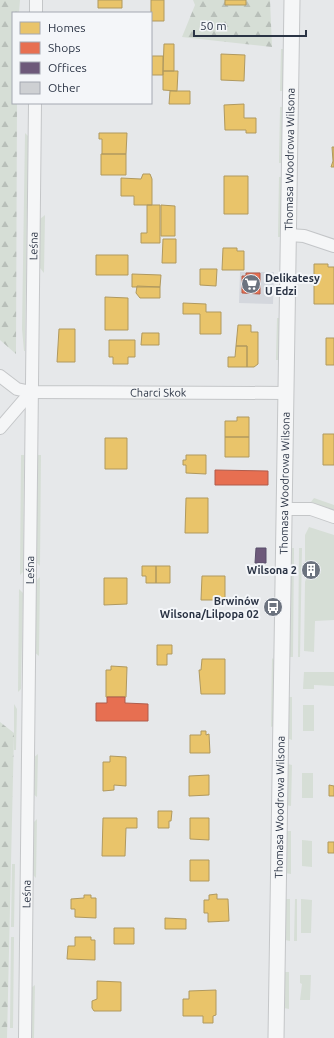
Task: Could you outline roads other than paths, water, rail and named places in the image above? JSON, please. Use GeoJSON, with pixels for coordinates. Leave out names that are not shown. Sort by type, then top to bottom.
{"type":"FeatureCollection","features":[{"type":"Feature","properties":{"kind":"street"},"geometry":{"type":"LineString","coordinates":[[36,0],[36,12]]}},
{"type":"Feature","properties":{"kind":"street","name":"Thomasa Woodrowa Wilsona"},"geometry":{"type":"LineString","coordinates":[[276,1038],[292,0]]}},
{"type":"Feature","properties":{"kind":"street","name":"Leśna"},"geometry":{"type":"LineString","coordinates":[[25,1038],[35,104]]}},
{"type":"Feature","properties":{"kind":"street"},"geometry":{"type":"LineString","coordinates":[[289,234],[304,236],[334,246]]}},
{"type":"Feature","properties":{"kind":"street","name":"Charci Skok"},"geometry":{"type":"LineString","coordinates":[[0,376],[17,389],[31,392],[286,393]]}},
{"type":"Feature","properties":{"kind":"street"},"geometry":{"type":"LineString","coordinates":[[0,428],[31,392]]}},
{"type":"Feature","properties":{"kind":"street"},"geometry":{"type":"LineString","coordinates":[[283,509],[311,509],[334,517]]}},
{"type":"Feature","properties":{"kind":"place","name":"Delikatesy U Edzi"},"geometry":{"type":"Point","coordinates":[251,284]}},
{"type":"Feature","properties":{"kind":"place","name":"Wilsona 2"},"geometry":{"type":"Point","coordinates":[311,570]}},
{"type":"Feature","properties":{"kind":"place","name":"Brwinów Wilsona/Lilpopa 02"},"geometry":{"type":"Point","coordinates":[273,607]}}]}
